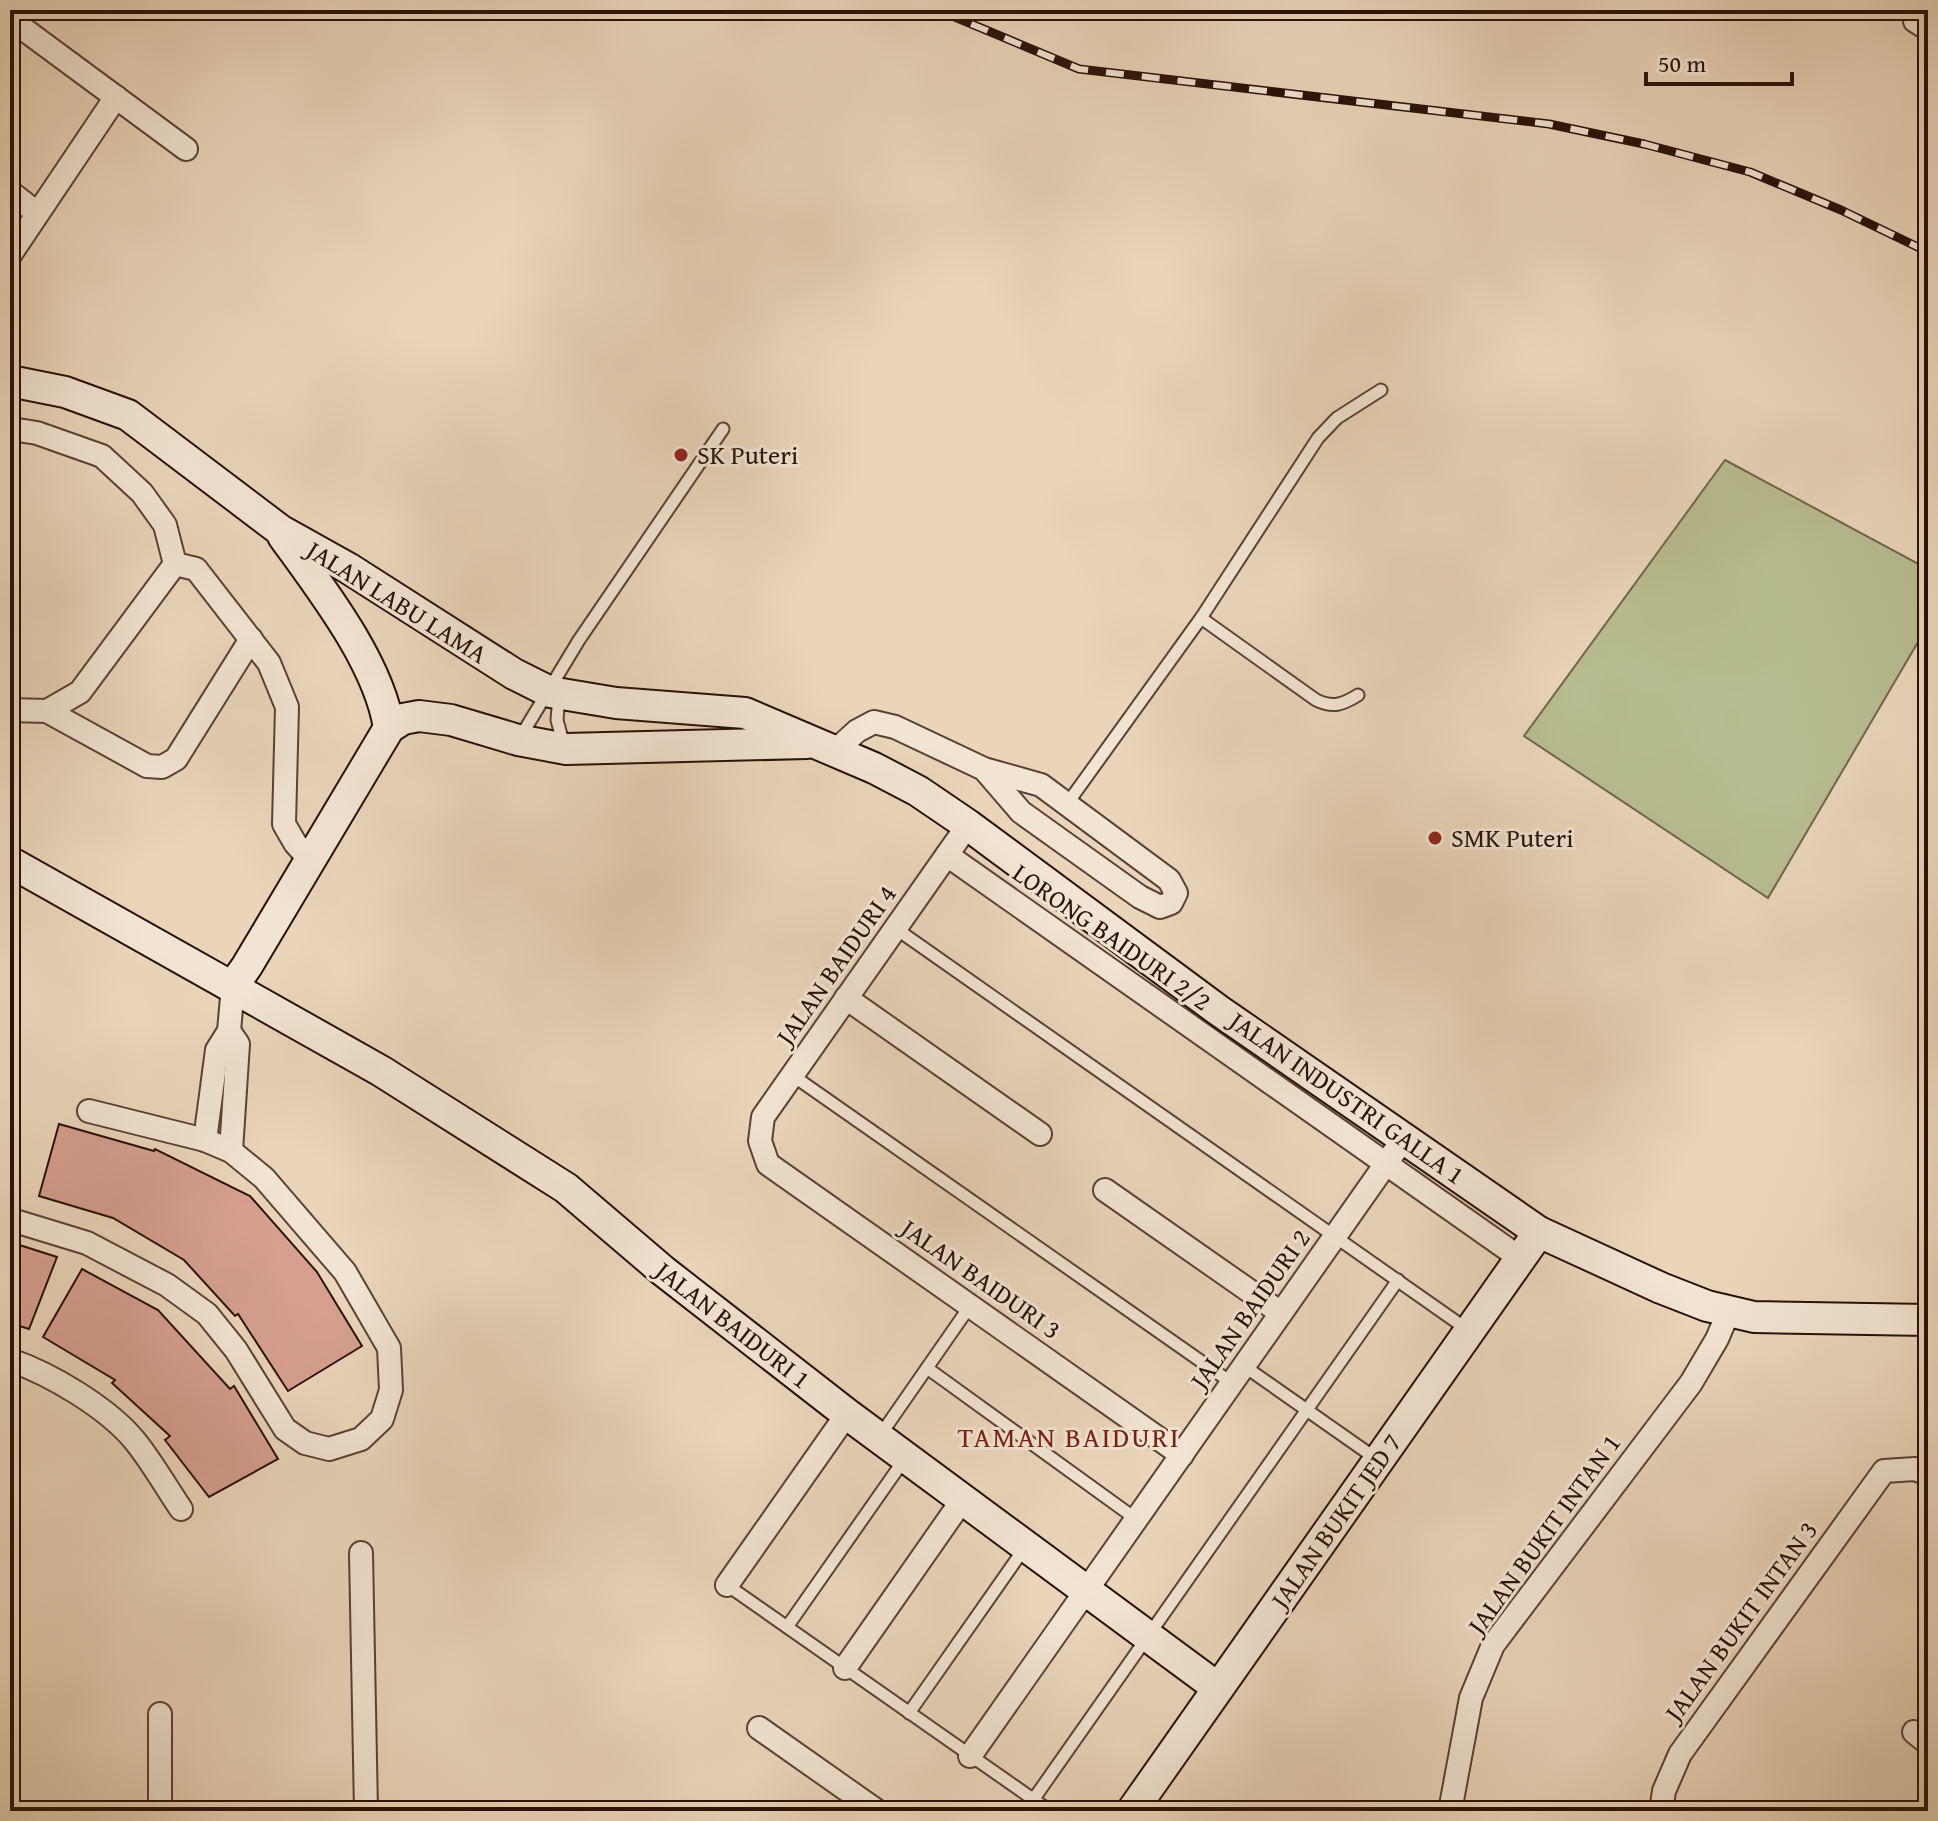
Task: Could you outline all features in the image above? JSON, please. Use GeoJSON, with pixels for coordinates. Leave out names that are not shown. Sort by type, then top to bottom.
{"type":"FeatureCollection","features":[{"type":"Feature","properties":{"kind":"main road","name":"JALAN LABU LAMA"},"geometry":{"type":"LineString","coordinates":[[10,381],[65,392],[128,415],[280,530],[348,568],[514,674],[554,693],[616,703],[745,713],[826,747]]}},
{"type":"Feature","properties":{"kind":"main road"},"geometry":{"type":"LineString","coordinates":[[280,530],[361,654],[385,703],[389,728]]}},
{"type":"Feature","properties":{"kind":"main road"},"geometry":{"type":"LineString","coordinates":[[233,986],[389,728],[403,719],[419,716],[451,720],[518,740],[566,749],[826,747]]}},
{"type":"Feature","properties":{"kind":"main road","name":"JALAN INDUSTRI GALLA 1"},"geometry":{"type":"LineString","coordinates":[[826,747],[918,791],[968,825],[1218,1010],[1539,1232],[1661,1288],[1707,1306],[1754,1317],[1928,1320]]}},
{"type":"Feature","properties":{"kind":"main road","name":"JALAN BAIDURI 1"},"geometry":{"type":"LineString","coordinates":[[10,862],[381,1071],[566,1188],[662,1270],[847,1414],[1218,1688]]}},
{"type":"Feature","properties":{"kind":"main road","name":"JALAN BUKIT JED 7"},"geometry":{"type":"LineString","coordinates":[[1132,1811],[1539,1232]]}},
{"type":"Feature","properties":{"kind":"street"},"geometry":{"type":"LineString","coordinates":[[10,19],[186,149]]}},
{"type":"Feature","properties":{"kind":"street"},"geometry":{"type":"LineString","coordinates":[[10,255],[116,97]]}},
{"type":"Feature","properties":{"kind":"street"},"geometry":{"type":"LineString","coordinates":[[10,192],[37,213]]}},
{"type":"Feature","properties":{"kind":"street"},"geometry":{"type":"LineString","coordinates":[[10,435],[18,430],[37,433],[102,456],[142,493],[165,525],[175,564]]}},
{"type":"Feature","properties":{"kind":"street"},"geometry":{"type":"LineString","coordinates":[[175,564],[196,569],[269,663],[287,707],[284,824],[311,861]]}},
{"type":"Feature","properties":{"kind":"street"},"geometry":{"type":"LineString","coordinates":[[47,711],[80,692],[175,564]]}},
{"type":"Feature","properties":{"kind":"street"},"geometry":{"type":"LineString","coordinates":[[10,710],[47,711],[147,766],[162,767],[176,759],[251,639]]}},
{"type":"Feature","properties":{"kind":"street"},"geometry":{"type":"LineString","coordinates":[[826,747],[874,722],[895,727],[984,769],[1041,785],[1169,880],[1176,893],[1171,903],[1160,907],[1140,897],[1021,812],[984,769]]}},
{"type":"Feature","properties":{"kind":"street","name":"JALAN BAIDURI 4"},"geometry":{"type":"LineString","coordinates":[[760,1141],[763,1117],[968,825]]}},
{"type":"Feature","properties":{"kind":"street","name":"LORONG BAIDURI 2/2"},"geometry":{"type":"LineString","coordinates":[[947,855],[1520,1258]]}},
{"type":"Feature","properties":{"kind":"street"},"geometry":{"type":"LineString","coordinates":[[205,1140],[217,1050],[229,1031],[233,986]]}},
{"type":"Feature","properties":{"kind":"street"},"geometry":{"type":"LineString","coordinates":[[846,998],[1040,1134]]}},
{"type":"Feature","properties":{"kind":"street"},"geometry":{"type":"LineString","coordinates":[[229,1031],[238,1044],[231,1151]]}},
{"type":"Feature","properties":{"kind":"street"},"geometry":{"type":"LineString","coordinates":[[10,1222],[87,1243],[167,1285],[207,1314],[236,1350],[285,1429],[305,1443],[329,1449],[361,1439],[382,1419],[391,1390],[389,1348],[345,1272],[264,1178],[231,1151],[205,1140],[89,1111]]}},
{"type":"Feature","properties":{"kind":"street","name":"JALAN BAIDURI 2"},"geometry":{"type":"LineString","coordinates":[[970,1756],[1404,1138]]}},
{"type":"Feature","properties":{"kind":"street","name":"JALAN BAIDURI 3"},"geometry":{"type":"LineString","coordinates":[[760,1141],[768,1164],[1182,1455]]}},
{"type":"Feature","properties":{"kind":"street"},"geometry":{"type":"LineString","coordinates":[[1105,1190],[1281,1313]]}},
{"type":"Feature","properties":{"kind":"street","name":"JALAN BUKIT INTAN 1"},"geometry":{"type":"LineString","coordinates":[[1450,1811],[1471,1698],[1493,1645],[1691,1383],[1717,1339],[1729,1311]]}},
{"type":"Feature","properties":{"kind":"street"},"geometry":{"type":"LineString","coordinates":[[10,1360],[67,1388],[102,1411],[134,1440],[181,1509]]}},
{"type":"Feature","properties":{"kind":"street"},"geometry":{"type":"LineString","coordinates":[[727,1585],[847,1414]]}},
{"type":"Feature","properties":{"kind":"street","name":"JALAN BUKIT INTAN 3"},"geometry":{"type":"LineString","coordinates":[[1661,1811],[1664,1791],[1680,1754],[1884,1471],[1915,1469],[1928,1474]]}},
{"type":"Feature","properties":{"kind":"street"},"geometry":{"type":"LineString","coordinates":[[845,1668],[963,1499]]}},
{"type":"Feature","properties":{"kind":"street"},"geometry":{"type":"LineString","coordinates":[[361,1553],[366,1811]]}},
{"type":"Feature","properties":{"kind":"street"},"geometry":{"type":"LineString","coordinates":[[160,1714],[160,1811]]}},
{"type":"Feature","properties":{"kind":"street"},"geometry":{"type":"LineString","coordinates":[[759,1728],[870,1809]]}},
{"type":"Feature","properties":{"kind":"lane"},"geometry":{"type":"LineString","coordinates":[[1067,804],[1201,618],[1318,438],[1337,418],[1381,390]]}},
{"type":"Feature","properties":{"kind":"lane"},"geometry":{"type":"LineString","coordinates":[[518,740],[554,693],[565,664],[723,429]]}},
{"type":"Feature","properties":{"kind":"lane"},"geometry":{"type":"LineString","coordinates":[[1201,618],[1316,700],[1330,706],[1345,703],[1358,695]]}},
{"type":"Feature","properties":{"kind":"lane"},"geometry":{"type":"LineString","coordinates":[[554,693],[557,720],[566,749]]}},
{"type":"Feature","properties":{"kind":"lane"},"geometry":{"type":"LineString","coordinates":[[895,928],[1469,1331]]}},
{"type":"Feature","properties":{"kind":"lane"},"geometry":{"type":"LineString","coordinates":[[792,1075],[1238,1375],[1307,1410],[1379,1460]]}},
{"type":"Feature","properties":{"kind":"lane"},"geometry":{"type":"LineString","coordinates":[[1033,1800],[1398,1280]]}},
{"type":"Feature","properties":{"kind":"lane"},"geometry":{"type":"LineString","coordinates":[[878,1437],[970,1306]]}},
{"type":"Feature","properties":{"kind":"lane"},"geometry":{"type":"LineString","coordinates":[[927,1368],[1136,1519]]}},
{"type":"Feature","properties":{"kind":"lane"},"geometry":{"type":"LineString","coordinates":[[787,1627],[906,1457]]}},
{"type":"Feature","properties":{"kind":"lane"},"geometry":{"type":"LineString","coordinates":[[909,1713],[1026,1546]]}},
{"type":"Feature","properties":{"kind":"lane"},"geometry":{"type":"LineString","coordinates":[[727,1585],[1050,1811]]}},
{"type":"Feature","properties":{"kind":"green space"},"geometry":{"type":"Polygon","coordinates":[[[1725,460],[1928,569],[1928,625],[1768,898],[1524,736],[1725,460]]]}},
{"type":"Feature","properties":{"kind":"building"},"geometry":{"type":"Polygon","coordinates":[[[59,1124],[155,1149],[250,1196],[317,1272],[362,1346],[288,1391],[238,1314],[235,1316],[184,1260],[113,1218],[39,1196],[59,1124]]]}},
{"type":"Feature","properties":{"kind":"building"},"geometry":{"type":"Polygon","coordinates":[[[10,1242],[57,1257],[29,1329],[10,1323],[10,1242]]]}},
{"type":"Feature","properties":{"kind":"building"},"geometry":{"type":"Polygon","coordinates":[[[82,1269],[158,1310],[230,1389],[234,1386],[278,1459],[209,1497],[165,1440],[170,1436],[112,1383],[115,1380],[43,1337],[82,1269]]]}},
{"type":"Feature","properties":{"kind":"railway"},"geometry":{"type":"LineString","coordinates":[[938,10],[1079,69],[1549,124],[1644,144],[1750,172],[1841,210],[1928,252]]}},
{"type":"Feature","properties":{"kind":"place","name":"SK Puteri"},"geometry":{"type":"Point","coordinates":[681,455]}},
{"type":"Feature","properties":{"kind":"place","name":"SMK Puteri"},"geometry":{"type":"Point","coordinates":[1435,838]}},
{"type":"Feature","properties":{"kind":"district","name":"TAMAN BAIDURI"},"geometry":{"type":"Point","coordinates":[1069,1437]}}]}
